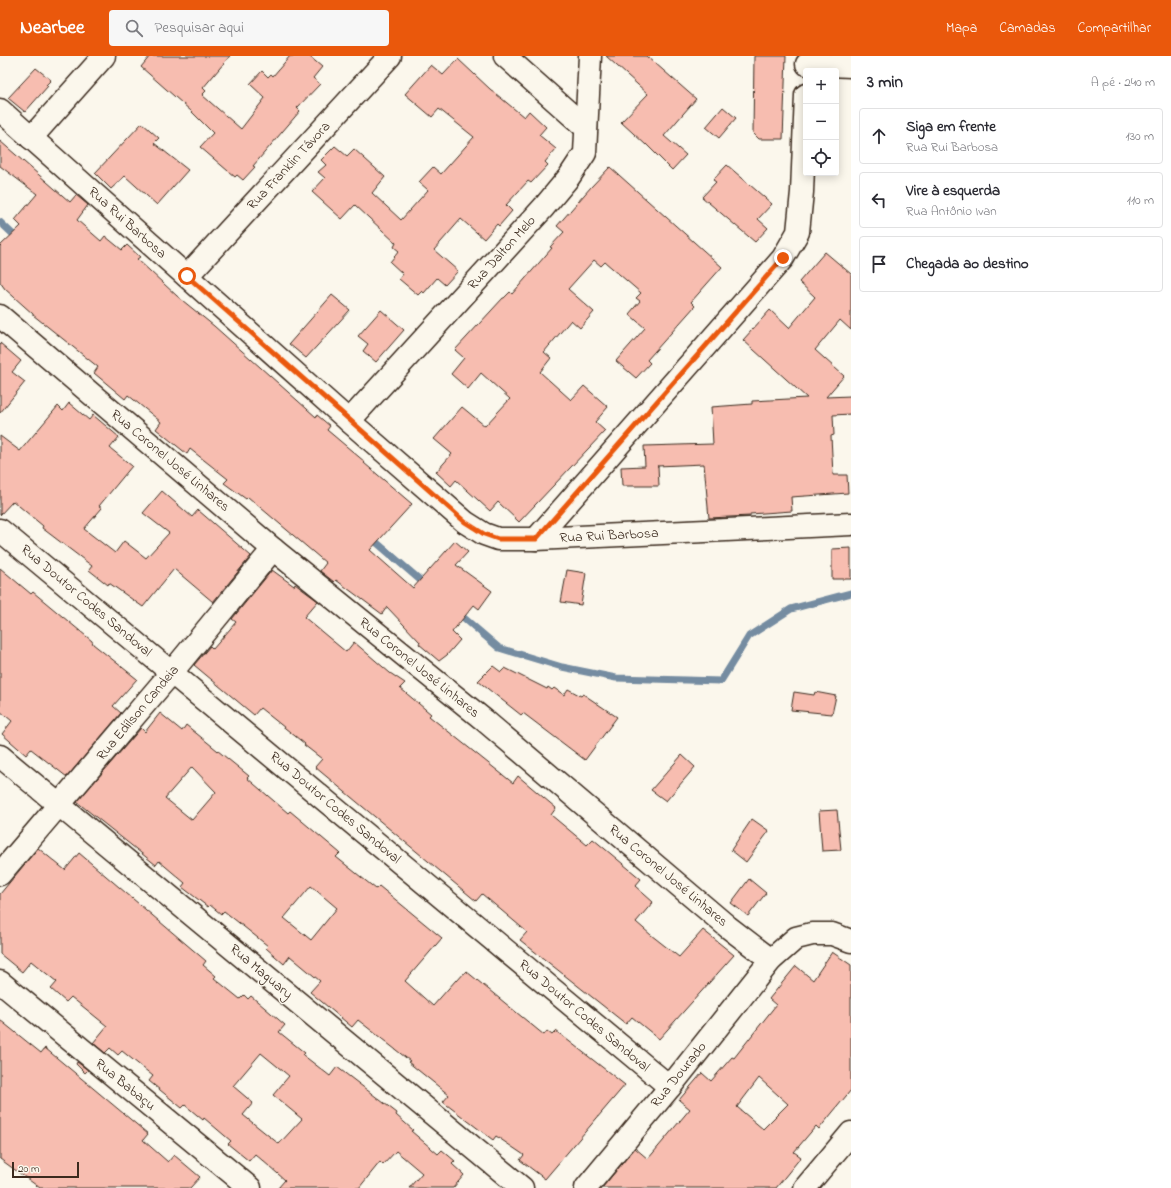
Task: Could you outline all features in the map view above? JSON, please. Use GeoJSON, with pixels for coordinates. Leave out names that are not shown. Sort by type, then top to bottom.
{"type":"FeatureCollection","features":[{"type":"Feature","properties":{"kind":"street"},"geometry":{"type":"LineString","coordinates":[[31,138],[104,56]]}},
{"type":"Feature","properties":{"kind":"street","name":"Rua Franklin Távora"},"geometry":{"type":"LineString","coordinates":[[187,276],[390,56]]}},
{"type":"Feature","properties":{"kind":"street"},"geometry":{"type":"LineString","coordinates":[[505,56],[586,128]]}},
{"type":"Feature","properties":{"kind":"street","name":"Rua Dalton Melo"},"geometry":{"type":"LineString","coordinates":[[349,420],[539,212],[569,177],[585,154],[590,56]]}},
{"type":"Feature","properties":{"kind":"street"},"geometry":{"type":"LineString","coordinates":[[807,64],[851,66]]}},
{"type":"Feature","properties":{"kind":"street"},"geometry":{"type":"LineString","coordinates":[[536,539],[783,258],[798,232],[802,192],[806,104]]}},
{"type":"Feature","properties":{"kind":"street","name":"Rua Rui Barbosa"},"geometry":{"type":"LineString","coordinates":[[0,110],[465,522],[484,534],[498,539],[536,539],[851,524]]}},
{"type":"Feature","properties":{"kind":"street","name":"Rua Coronel José Linhares"},"geometry":{"type":"LineString","coordinates":[[0,316],[273,549],[484,720],[728,927],[771,960]]}},
{"type":"Feature","properties":{"kind":"street","name":"Rua Doutor Codes Sandoval"},"geometry":{"type":"LineString","coordinates":[[0,530],[670,1087]]}},
{"type":"Feature","properties":{"kind":"street","name":"Rua Edílson Candeia"},"geometry":{"type":"LineString","coordinates":[[0,874],[172,672],[273,549]]}},
{"type":"Feature","properties":{"kind":"street","name":"Rua Maguary"},"geometry":{"type":"LineString","coordinates":[[0,756],[522,1188]]}},
{"type":"Feature","properties":{"kind":"street"},"geometry":{"type":"LineString","coordinates":[[771,960],[796,938],[812,934],[832,934],[851,941]]}},
{"type":"Feature","properties":{"kind":"street","name":"Rua Dourado"},"geometry":{"type":"LineString","coordinates":[[586,1188],[670,1087],[771,960]]}},
{"type":"Feature","properties":{"kind":"street","name":"Rua Babaçu"},"geometry":{"type":"LineString","coordinates":[[0,982],[250,1188]]}},
{"type":"Feature","properties":{"kind":"street"},"geometry":{"type":"LineString","coordinates":[[805,1188],[851,1133]]}},
{"type":"Feature","properties":{"kind":"building"},"geometry":{"type":"Polygon","coordinates":[[[150,56],[230,56],[203,88],[206,91],[202,95],[241,129],[265,98],[250,84],[262,71],[268,77],[271,74],[273,76],[290,56],[309,56],[322,67],[313,78],[320,84],[297,108],[300,111],[253,166],[255,167],[243,180],[237,175],[235,177],[200,147],[213,133],[191,111],[141,67],[150,56]]]}},
{"type":"Feature","properties":{"kind":"building"},"geometry":{"type":"Polygon","coordinates":[[[606,56],[647,56],[696,99],[664,136],[686,155],[672,170],[621,122],[648,94],[606,56]]]}},
{"type":"Feature","properties":{"kind":"building"},"geometry":{"type":"Polygon","coordinates":[[[754,56],[786,56],[783,139],[759,139],[753,133],[754,56]]]}},
{"type":"Feature","properties":{"kind":"building"},"geometry":{"type":"Polygon","coordinates":[[[458,59],[490,89],[524,117],[529,111],[546,127],[539,135],[556,149],[545,162],[548,165],[531,183],[528,181],[506,205],[512,211],[499,226],[497,224],[484,239],[461,219],[434,250],[458,271],[445,285],[437,278],[424,293],[422,291],[418,295],[399,279],[403,274],[390,262],[399,251],[394,247],[396,243],[355,205],[342,219],[312,192],[325,178],[318,172],[326,165],[321,160],[335,146],[347,156],[354,149],[385,177],[372,193],[401,220],[428,190],[419,182],[433,167],[441,174],[474,137],[439,109],[432,117],[405,94],[431,65],[443,75],[458,59]]]}},
{"type":"Feature","properties":{"kind":"building"},"geometry":{"type":"Polygon","coordinates":[[[36,68],[51,80],[46,85],[48,86],[25,112],[8,98],[36,68]]]}},
{"type":"Feature","properties":{"kind":"building"},"geometry":{"type":"Polygon","coordinates":[[[723,107],[736,118],[719,138],[706,127],[723,107]]]}},
{"type":"Feature","properties":{"kind":"building"},"geometry":{"type":"Polygon","coordinates":[[[142,123],[159,138],[154,143],[188,170],[157,205],[125,176],[111,189],[95,173],[142,123]]]}},
{"type":"Feature","properties":{"kind":"building"},"geometry":{"type":"Polygon","coordinates":[[[0,141],[70,202],[76,195],[88,205],[77,220],[101,241],[105,236],[122,250],[127,245],[140,257],[137,259],[177,296],[214,326],[316,417],[317,415],[330,426],[327,430],[412,504],[370,550],[413,588],[455,541],[468,552],[456,565],[492,591],[479,609],[474,605],[452,632],[460,640],[447,655],[439,661],[419,644],[420,642],[387,607],[382,614],[336,580],[334,582],[320,571],[326,563],[248,497],[246,499],[224,483],[228,479],[190,449],[187,454],[156,429],[161,422],[128,395],[125,399],[94,373],[98,367],[33,315],[5,289],[0,282],[0,246],[21,226],[15,220],[37,194],[0,166],[0,141]]]}},
{"type":"Feature","properties":{"kind":"building"},"geometry":{"type":"Polygon","coordinates":[[[727,165],[772,204],[758,219],[768,228],[755,242],[702,197],[716,182],[713,180],[727,165]]]}},
{"type":"Feature","properties":{"kind":"building"},"geometry":{"type":"Polygon","coordinates":[[[610,167],[722,267],[691,302],[695,306],[647,360],[650,363],[636,378],[616,361],[645,328],[629,314],[640,301],[636,298],[641,293],[605,262],[601,266],[594,260],[568,289],[594,312],[580,328],[571,320],[544,352],[551,358],[540,372],[571,400],[584,386],[608,407],[595,422],[605,431],[519,522],[498,502],[490,511],[456,480],[451,486],[436,472],[452,454],[434,439],[462,407],[485,426],[510,399],[481,373],[468,389],[451,374],[464,358],[455,350],[503,298],[510,292],[512,294],[552,248],[550,247],[564,232],[557,226],[610,167]]]}},
{"type":"Feature","properties":{"kind":"building"},"geometry":{"type":"Polygon","coordinates":[[[825,252],[851,274],[851,330],[840,320],[815,350],[844,376],[826,397],[851,396],[851,414],[833,415],[834,435],[831,436],[833,475],[847,475],[848,493],[791,497],[792,511],[750,514],[750,516],[709,518],[704,464],[657,466],[659,486],[622,486],[621,467],[645,466],[644,446],[713,444],[711,407],[752,404],[752,401],[807,398],[743,340],[770,310],[789,328],[815,297],[799,282],[825,252]]]}},
{"type":"Feature","properties":{"kind":"building"},"geometry":{"type":"Polygon","coordinates":[[[332,295],[350,310],[306,358],[289,344],[332,295]]]}},
{"type":"Feature","properties":{"kind":"building"},"geometry":{"type":"Polygon","coordinates":[[[381,310],[404,330],[376,362],[363,351],[368,344],[358,336],[381,310]]]}},
{"type":"Feature","properties":{"kind":"building"},"geometry":{"type":"Polygon","coordinates":[[[0,343],[21,361],[12,372],[25,382],[0,413],[0,343]]]}},
{"type":"Feature","properties":{"kind":"building"},"geometry":{"type":"Polygon","coordinates":[[[69,403],[89,420],[93,415],[119,437],[110,448],[132,466],[99,506],[102,508],[84,529],[115,553],[124,541],[146,558],[169,533],[143,513],[162,491],[192,517],[198,510],[251,556],[213,602],[174,569],[143,607],[109,583],[108,585],[89,570],[92,566],[42,528],[43,526],[13,501],[0,515],[0,436],[20,451],[58,406],[63,411],[69,403]]]}},
{"type":"Feature","properties":{"kind":"building"},"geometry":{"type":"Polygon","coordinates":[[[851,548],[851,579],[832,579],[832,549],[851,548]]]}},
{"type":"Feature","properties":{"kind":"building"},"geometry":{"type":"Polygon","coordinates":[[[0,568],[31,594],[33,592],[92,641],[93,644],[137,679],[113,706],[121,713],[67,777],[31,749],[26,755],[2,734],[12,721],[0,711],[0,568]]]}},
{"type":"Feature","properties":{"kind":"building"},"geometry":{"type":"Polygon","coordinates":[[[272,570],[294,586],[295,584],[318,601],[304,617],[346,652],[354,642],[390,673],[405,683],[400,688],[431,714],[429,716],[513,783],[518,776],[556,808],[551,815],[587,845],[593,839],[641,879],[635,886],[653,902],[636,922],[651,935],[679,957],[703,930],[734,955],[659,1039],[632,1017],[626,1024],[520,940],[527,932],[482,894],[476,901],[315,767],[322,759],[304,745],[305,744],[260,708],[254,715],[194,665],[210,646],[213,649],[236,622],[232,619],[272,570]]]}},
{"type":"Feature","properties":{"kind":"building"},"geometry":{"type":"Polygon","coordinates":[[[567,570],[586,573],[581,605],[561,602],[567,570]]]}},
{"type":"Feature","properties":{"kind":"building"},"geometry":{"type":"Polygon","coordinates":[[[493,666],[501,672],[505,668],[547,689],[548,687],[552,690],[554,688],[564,695],[568,689],[581,696],[583,694],[617,717],[585,760],[523,713],[521,715],[478,681],[493,666]]]}},
{"type":"Feature","properties":{"kind":"building"},"geometry":{"type":"Polygon","coordinates":[[[794,692],[814,695],[815,692],[836,696],[832,714],[791,710],[794,692]]]}},
{"type":"Feature","properties":{"kind":"building"},"geometry":{"type":"Polygon","coordinates":[[[160,713],[182,731],[186,725],[249,776],[247,778],[288,813],[290,811],[340,853],[336,857],[376,889],[379,886],[442,938],[405,981],[433,1006],[466,971],[544,1035],[547,1031],[552,1035],[556,1031],[625,1085],[545,1179],[520,1160],[524,1155],[496,1136],[493,1140],[443,1102],[449,1095],[408,1062],[410,1061],[358,1020],[352,1027],[310,992],[320,981],[290,956],[284,964],[266,948],[268,946],[224,911],[221,914],[210,905],[208,907],[182,887],[185,883],[159,861],[156,865],[77,802],[141,728],[145,732],[160,713]],[[192,767],[165,798],[192,820],[216,792],[192,767]],[[311,886],[284,918],[311,940],[337,908],[311,886]]]}},
{"type":"Feature","properties":{"kind":"building"},"geometry":{"type":"Polygon","coordinates":[[[682,755],[695,767],[666,801],[651,790],[682,755]]]}},
{"type":"Feature","properties":{"kind":"building"},"geometry":{"type":"Polygon","coordinates":[[[837,810],[841,850],[822,851],[819,811],[837,810]]]}},
{"type":"Feature","properties":{"kind":"building"},"geometry":{"type":"Polygon","coordinates":[[[752,819],[769,831],[746,862],[731,850],[752,819]]]}},
{"type":"Feature","properties":{"kind":"building"},"geometry":{"type":"Polygon","coordinates":[[[38,848],[65,870],[79,853],[206,961],[203,965],[216,976],[214,978],[240,999],[244,995],[248,999],[251,996],[285,1025],[279,1032],[305,1053],[303,1055],[330,1076],[337,1067],[397,1113],[396,1115],[413,1130],[411,1131],[438,1154],[442,1150],[455,1161],[452,1164],[464,1175],[453,1188],[409,1188],[422,1173],[396,1151],[383,1165],[380,1162],[359,1188],[278,1188],[285,1180],[255,1154],[249,1161],[228,1144],[231,1141],[204,1118],[203,1120],[185,1105],[182,1108],[149,1081],[153,1076],[122,1051],[118,1055],[110,1048],[105,1053],[93,1043],[107,1026],[71,997],[66,1002],[51,989],[57,982],[31,961],[22,972],[0,954],[0,894],[38,848]],[[261,1053],[233,1086],[253,1103],[243,1115],[279,1144],[302,1119],[273,1095],[289,1076],[261,1053]]]}},
{"type":"Feature","properties":{"kind":"building"},"geometry":{"type":"Polygon","coordinates":[[[749,879],[766,893],[748,916],[731,903],[749,879]]]}},
{"type":"Feature","properties":{"kind":"building"},"geometry":{"type":"Polygon","coordinates":[[[832,952],[851,965],[851,1090],[819,1129],[816,1126],[794,1152],[801,1157],[776,1188],[602,1188],[635,1148],[648,1159],[690,1109],[679,1100],[702,1073],[711,1081],[732,1057],[734,1058],[776,1005],[769,999],[796,966],[813,980],[832,952]],[[759,1078],[737,1107],[763,1129],[788,1104],[759,1078]]]}},
{"type":"Feature","properties":{"kind":"building"},"geometry":{"type":"Polygon","coordinates":[[[0,1020],[41,1053],[45,1048],[148,1134],[143,1140],[168,1162],[174,1155],[200,1177],[190,1188],[40,1188],[0,1159],[0,1020]]]}},
{"type":"Feature","properties":{"kind":"building"},"geometry":{"type":"Polygon","coordinates":[[[77,1062],[88,1070],[85,1073],[76,1064],[77,1062]]]}},
{"type":"Feature","properties":{"kind":"waterway"},"geometry":{"type":"LineString","coordinates":[[0,222],[19,240]]}},
{"type":"Feature","properties":{"kind":"waterway"},"geometry":{"type":"LineString","coordinates":[[369,536],[427,586]]}},
{"type":"Feature","properties":{"kind":"waterway"},"geometry":{"type":"LineString","coordinates":[[457,612],[499,648],[562,667],[616,678],[721,681],[749,636],[791,609],[851,593]]}},
{"type":"Feature","properties":{"kind":"route"},"geometry":{"type":"LineString","coordinates":[[187,276],[465,522],[484,534],[498,539],[536,539],[783,258]]}}]}
